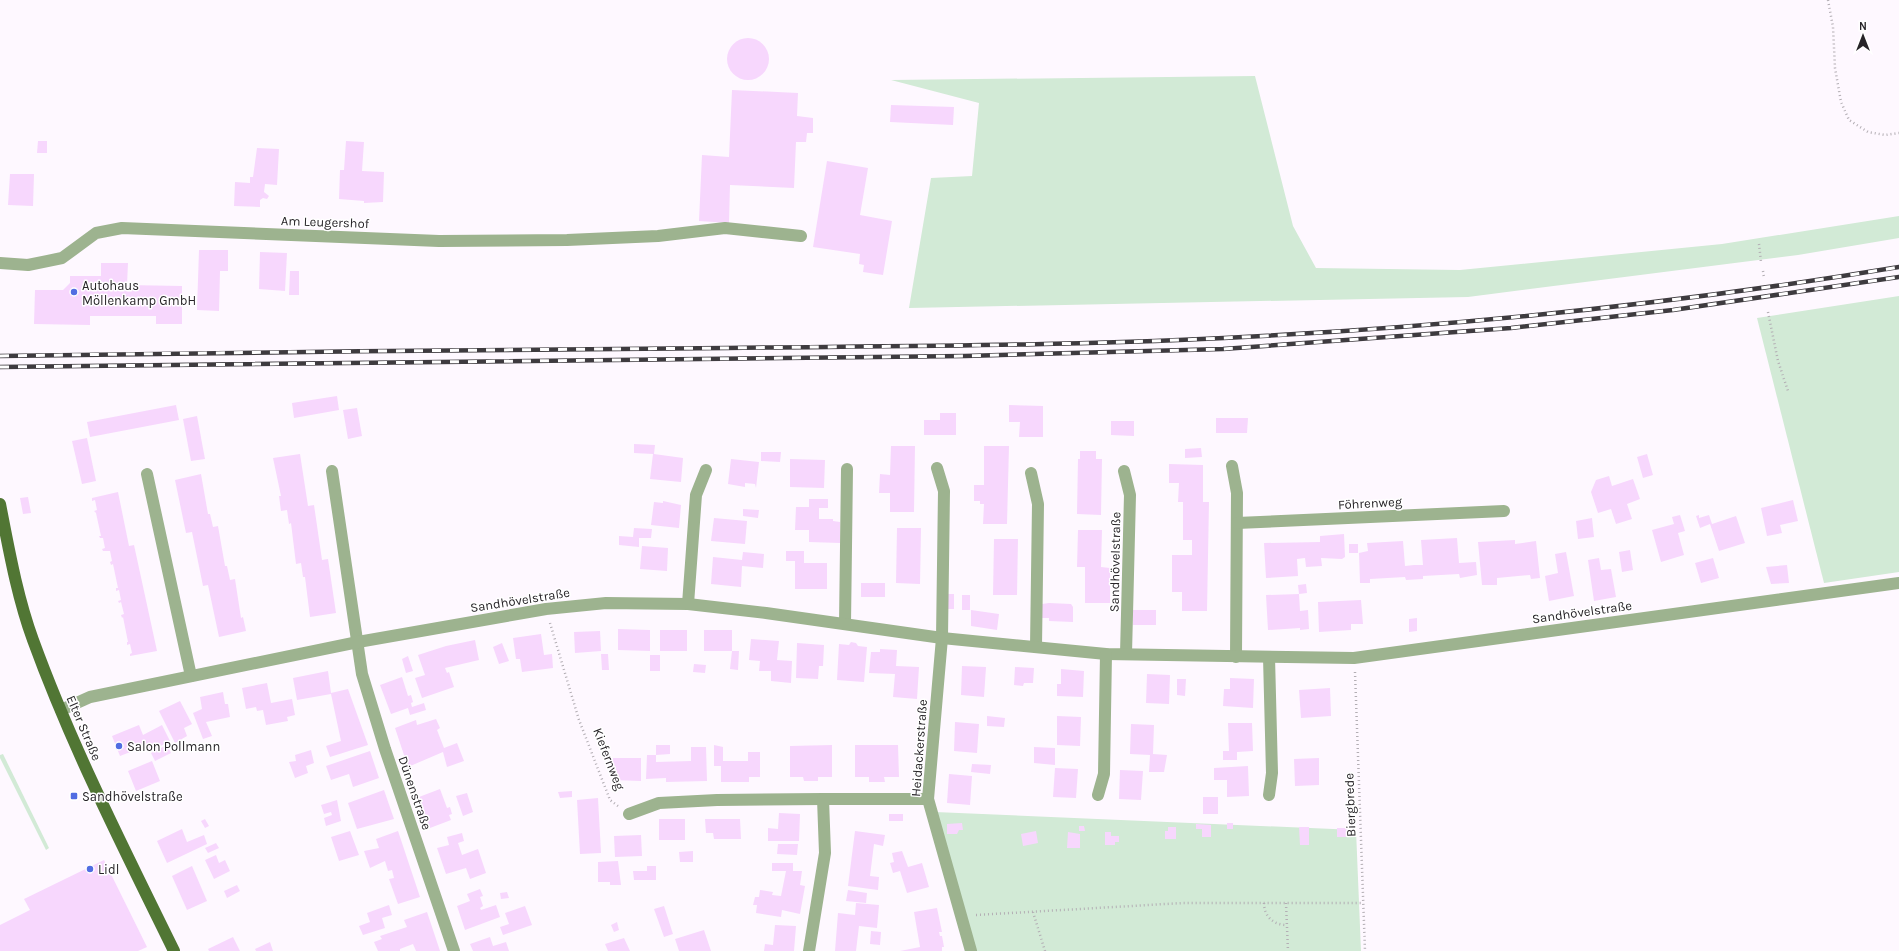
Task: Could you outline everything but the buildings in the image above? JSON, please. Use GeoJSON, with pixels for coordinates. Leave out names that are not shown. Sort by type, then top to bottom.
{"type":"FeatureCollection","features":[{"type":"Feature","properties":{"kind":"main road","name":"Elter Straße"},"geometry":{"type":"LineString","coordinates":[[0,504],[2,531],[26,618],[61,710],[95,788],[174,951]]}},
{"type":"Feature","properties":{"kind":"street","name":"Am Leugershof"},"geometry":{"type":"LineString","coordinates":[[0,263],[28,265],[62,258],[96,233],[122,228],[439,241],[567,240],[658,236],[724,228],[800,236]]}},
{"type":"Feature","properties":{"kind":"street"},"geometry":{"type":"LineString","coordinates":[[1232,466],[1237,493],[1236,657]]}},
{"type":"Feature","properties":{"kind":"street"},"geometry":{"type":"LineString","coordinates":[[937,468],[944,491],[942,638]]}},
{"type":"Feature","properties":{"kind":"street"},"geometry":{"type":"LineString","coordinates":[[845,624],[847,469]]}},
{"type":"Feature","properties":{"kind":"street"},"geometry":{"type":"LineString","coordinates":[[688,604],[696,495],[706,470]]}},
{"type":"Feature","properties":{"kind":"street"},"geometry":{"type":"LineString","coordinates":[[332,471],[358,642]]}},
{"type":"Feature","properties":{"kind":"street","name":"Sandhövelstraße"},"geometry":{"type":"LineString","coordinates":[[1124,471],[1130,495],[1126,654]]}},
{"type":"Feature","properties":{"kind":"street"},"geometry":{"type":"LineString","coordinates":[[1031,473],[1038,504],[1036,647]]}},
{"type":"Feature","properties":{"kind":"street"},"geometry":{"type":"LineString","coordinates":[[147,474],[191,676]]}},
{"type":"Feature","properties":{"kind":"street","name":"Föhrenweg"},"geometry":{"type":"LineString","coordinates":[[1237,523],[1504,511]]}},
{"type":"Feature","properties":{"kind":"street","name":"Sandhövelstraße"},"geometry":{"type":"LineString","coordinates":[[61,710],[90,697],[358,642],[546,609],[606,603],[688,604],[942,638],[1106,654],[1354,658],[1899,583]]}},
{"type":"Feature","properties":{"kind":"street","name":"Heidackerstraße"},"geometry":{"type":"LineString","coordinates":[[942,638],[928,800],[971,951]]}},
{"type":"Feature","properties":{"kind":"street","name":"Dünenstraße"},"geometry":{"type":"LineString","coordinates":[[358,642],[362,674],[385,749],[454,951]]}},
{"type":"Feature","properties":{"kind":"street"},"geometry":{"type":"LineString","coordinates":[[1098,795],[1104,774],[1106,654]]}},
{"type":"Feature","properties":{"kind":"street"},"geometry":{"type":"LineString","coordinates":[[1269,657],[1272,773],[1269,795]]}},
{"type":"Feature","properties":{"kind":"street"},"geometry":{"type":"LineString","coordinates":[[628,814],[659,803],[717,800],[928,800]]}},
{"type":"Feature","properties":{"kind":"street"},"geometry":{"type":"LineString","coordinates":[[809,951],[825,854],[823,800]]}},
{"type":"Feature","properties":{"kind":"path"},"geometry":{"type":"LineString","coordinates":[[1828,0],[1833,27],[1835,68],[1841,102],[1849,120],[1868,132],[1885,135],[1899,133]]}},
{"type":"Feature","properties":{"kind":"path"},"geometry":{"type":"LineString","coordinates":[[1759,244],[1761,262]]}},
{"type":"Feature","properties":{"kind":"path"},"geometry":{"type":"LineString","coordinates":[[1763,271],[1764,278]]}},
{"type":"Feature","properties":{"kind":"path"},"geometry":{"type":"LineString","coordinates":[[1768,312],[1778,361],[1788,391]]}},
{"type":"Feature","properties":{"kind":"path","name":"Kiefernweg"},"geometry":{"type":"LineString","coordinates":[[546,609],[579,720],[610,800],[628,814]]}},
{"type":"Feature","properties":{"kind":"path","name":"Biergbrede"},"geometry":{"type":"LineString","coordinates":[[1354,658],[1365,951]]}},
{"type":"Feature","properties":{"kind":"path"},"geometry":{"type":"LineString","coordinates":[[961,916],[1183,903],[1363,902]]}},
{"type":"Feature","properties":{"kind":"path"},"geometry":{"type":"LineString","coordinates":[[1264,903],[1264,911],[1270,920],[1280,925],[1287,925]]}},
{"type":"Feature","properties":{"kind":"path"},"geometry":{"type":"LineString","coordinates":[[1286,903],[1288,951]]}},
{"type":"Feature","properties":{"kind":"path"},"geometry":{"type":"LineString","coordinates":[[1032,912],[1045,951]]}},
{"type":"Feature","properties":{"kind":"green space"},"geometry":{"type":"Polygon","coordinates":[[[1255,76],[1293,226],[1316,268],[1460,270],[1722,244],[1899,216],[1899,238],[1798,255],[1468,297],[909,308],[931,178],[972,176],[979,103],[891,80],[1255,76]]]}},
{"type":"Feature","properties":{"kind":"green space"},"geometry":{"type":"Polygon","coordinates":[[[1899,296],[1899,572],[1824,583],[1757,318],[1899,296]]]}},
{"type":"Feature","properties":{"kind":"green space"},"geometry":{"type":"Polygon","coordinates":[[[3,754],[49,848],[46,850],[0,758],[0,755],[3,754]]]}},
{"type":"Feature","properties":{"kind":"green space"},"geometry":{"type":"Polygon","coordinates":[[[935,812],[1356,830],[1361,951],[975,951],[935,812]]]}},
{"type":"Feature","properties":{"kind":"railway"},"geometry":{"type":"LineString","coordinates":[[0,356],[976,345],[1162,341],[1393,327],[1563,312],[1731,292],[1899,267]]}},
{"type":"Feature","properties":{"kind":"railway"},"geometry":{"type":"LineString","coordinates":[[0,367],[965,356],[1223,349],[1511,328],[1673,310],[1899,277]]}},
{"type":"Feature","properties":{"kind":"place","name":"Autohaus Möllenkamp GmbH"},"geometry":{"type":"Point","coordinates":[74,292]}},
{"type":"Feature","properties":{"kind":"place","name":"Salon Pollmann"},"geometry":{"type":"Point","coordinates":[119,746]}},
{"type":"Feature","properties":{"kind":"place","name":"Sandhövelstraße"},"geometry":{"type":"Point","coordinates":[74,796]}},
{"type":"Feature","properties":{"kind":"place","name":"Lidl"},"geometry":{"type":"Point","coordinates":[90,869]}}]}
